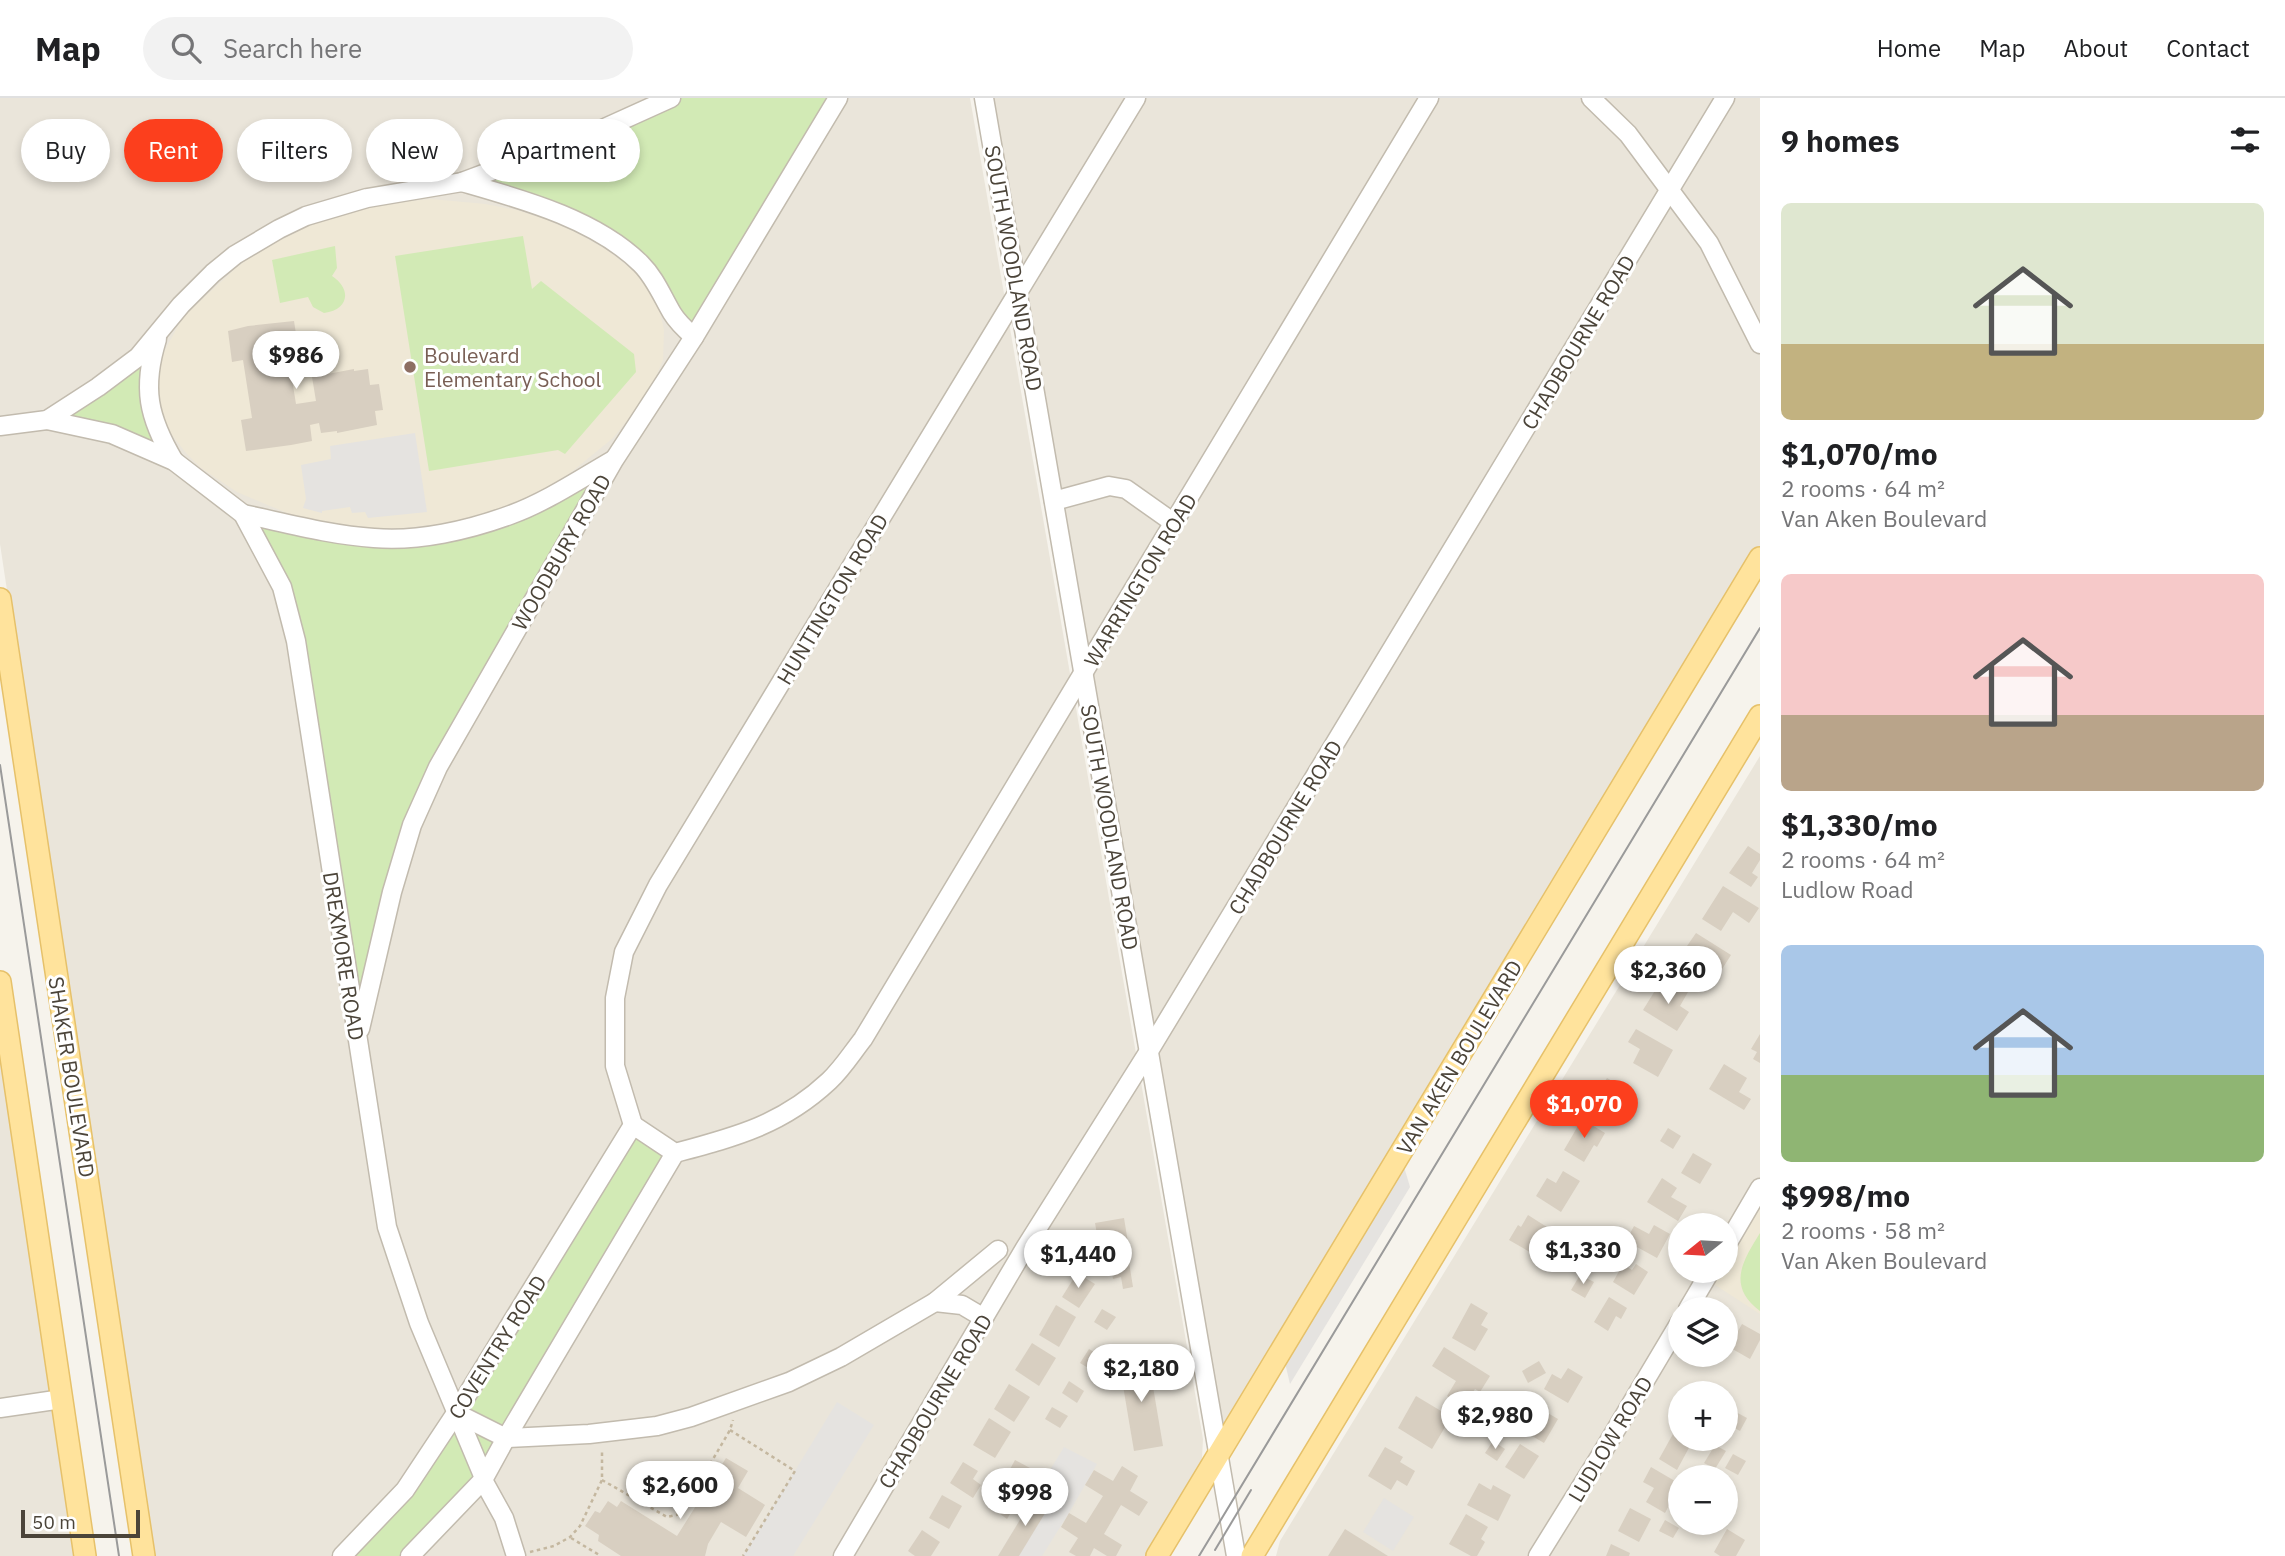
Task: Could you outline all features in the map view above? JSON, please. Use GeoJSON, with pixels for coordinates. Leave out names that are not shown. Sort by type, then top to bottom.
{"type":"FeatureCollection","features":[{"type":"Feature","properties":{"kind":"main road","name":"VAN AKEN BOULEVARD"},"geometry":{"type":"LineString","coordinates":[[1157,1556],[1760,558]]}},
{"type":"Feature","properties":{"kind":"main road","name":"SHAKER BOULEVARD"},"geometry":{"type":"LineString","coordinates":[[0,599],[144,1556]]}},
{"type":"Feature","properties":{"kind":"main road"},"geometry":{"type":"LineString","coordinates":[[1252,1556],[1760,716]]}},
{"type":"Feature","properties":{"kind":"main road"},"geometry":{"type":"LineString","coordinates":[[0,982],[8,1091],[62,1399],[85,1556]]}},
{"type":"Feature","properties":{"kind":"street"},"geometry":{"type":"LineString","coordinates":[[463,182],[598,131],[671,98]]}},
{"type":"Feature","properties":{"kind":"street","name":"WOODBURY ROAD"},"geometry":{"type":"LineString","coordinates":[[357,1040],[392,892],[412,825],[438,767],[614,460],[694,337],[838,98]]}},
{"type":"Feature","properties":{"kind":"street","name":"SOUTH WOODLAND ROAD"},"geometry":{"type":"LineString","coordinates":[[984,98],[1236,1556]]}},
{"type":"Feature","properties":{"kind":"street","name":"HUNTINGTON ROAD"},"geometry":{"type":"LineString","coordinates":[[633,1125],[615,1066],[615,998],[624,952],[658,885],[1136,98]]}},
{"type":"Feature","properties":{"kind":"street","name":"WARRINGTON ROAD"},"geometry":{"type":"LineString","coordinates":[[675,1153],[743,1135],[792,1111],[831,1080],[863,1039],[1429,98]]}},
{"type":"Feature","properties":{"kind":"street"},"geometry":{"type":"LineString","coordinates":[[1591,98],[1628,134],[1709,243],[1760,344]]}},
{"type":"Feature","properties":{"kind":"street","name":"CHADBOURNE ROAD"},"geometry":{"type":"LineString","coordinates":[[843,1556],[1025,1248],[1149,1051],[1726,98]]}},
{"type":"Feature","properties":{"kind":"street"},"geometry":{"type":"LineString","coordinates":[[0,426],[47,420],[98,387],[138,358],[181,305],[213,273],[258,240],[306,216],[361,200],[462,182],[542,207],[585,225],[609,239],[642,265],[678,321],[694,337]]}},
{"type":"Feature","properties":{"kind":"street","name":"DREXMORE ROAD"},"geometry":{"type":"LineString","coordinates":[[158,335],[148,376],[149,402],[156,428],[174,461]]}},
{"type":"Feature","properties":{"kind":"street","name":"DREXMORE ROAD"},"geometry":{"type":"LineString","coordinates":[[47,420],[112,434],[174,461],[243,514],[282,587],[291,621],[387,1227],[419,1324],[456,1413],[484,1479],[523,1554]]}},
{"type":"Feature","properties":{"kind":"street"},"geometry":{"type":"LineString","coordinates":[[243,514],[346,535],[378,539],[415,537],[456,530],[511,515],[614,460]]}},
{"type":"Feature","properties":{"kind":"street"},"geometry":{"type":"LineString","coordinates":[[1054,501],[1109,486],[1118,487],[1126,489],[1174,523]]}},
{"type":"Feature","properties":{"kind":"street"},"geometry":{"type":"LineString","coordinates":[[410,1556],[484,1479],[675,1153],[633,1125]]}},
{"type":"Feature","properties":{"kind":"street","name":"COVENTRY ROAD"},"geometry":{"type":"LineString","coordinates":[[342,1556],[405,1490],[456,1413],[633,1125]]}},
{"type":"Feature","properties":{"kind":"street"},"geometry":{"type":"LineString","coordinates":[[1738,1226],[1760,1188]]}},
{"type":"Feature","properties":{"kind":"street"},"geometry":{"type":"LineString","coordinates":[[456,1413],[506,1438],[589,1434],[657,1426],[691,1417],[821,1367],[935,1302],[998,1250]]}},
{"type":"Feature","properties":{"kind":"street"},"geometry":{"type":"LineString","coordinates":[[935,1302],[962,1305],[984,1318]]}},
{"type":"Feature","properties":{"kind":"street","name":"LUDLOW ROAD"},"geometry":{"type":"LineString","coordinates":[[1538,1556],[1668,1342]]}},
{"type":"Feature","properties":{"kind":"street"},"geometry":{"type":"LineString","coordinates":[[0,1408],[62,1399]]}},
{"type":"Feature","properties":{"kind":"path"},"geometry":{"type":"LineString","coordinates":[[602,1480],[667,1517],[681,1514],[730,1430],[733,1420]]}},
{"type":"Feature","properties":{"kind":"path"},"geometry":{"type":"LineString","coordinates":[[730,1430],[795,1471],[743,1556]]}},
{"type":"Feature","properties":{"kind":"path"},"geometry":{"type":"LineString","coordinates":[[523,1554],[554,1546],[570,1537],[580,1526],[602,1480],[602,1448]]}},
{"type":"Feature","properties":{"kind":"path"},"geometry":{"type":"LineString","coordinates":[[570,1537],[601,1556]]}},
{"type":"Feature","properties":{"kind":"shaded area"},"geometry":{"type":"Polygon","coordinates":[[[0,98],[970,98],[1203,1439],[1198,1475],[1149,1556],[153,1556],[0,544],[0,98]]]}},
{"type":"Feature","properties":{"kind":"shaded area"},"geometry":{"type":"Polygon","coordinates":[[[984,98],[1760,98],[1760,558],[1218,1458],[984,98]]]}},
{"type":"Feature","properties":{"kind":"shaded area","name":"Boulevard Elementary School"},"geometry":{"type":"Polygon","coordinates":[[[431,199],[485,204],[517,210],[547,220],[607,250],[639,275],[660,312],[664,330],[663,360],[649,393],[613,438],[569,474],[519,503],[453,523],[402,528],[363,529],[336,526],[287,513],[237,492],[201,468],[172,435],[161,416],[156,390],[160,359],[183,317],[236,268],[260,250],[311,225],[379,204],[431,199]]]}},
{"type":"Feature","properties":{"kind":"shaded area"},"geometry":{"type":"Polygon","coordinates":[[[415,433],[427,512],[368,518],[365,512],[352,513],[350,507],[322,513],[303,508],[306,499],[301,465],[331,459],[330,446],[415,433]]]}},
{"type":"Feature","properties":{"kind":"shaded area"},"geometry":{"type":"Polygon","coordinates":[[[1760,756],[1760,1556],[1276,1556],[1280,1541],[1760,756]]]}},
{"type":"Feature","properties":{"kind":"shaded area"},"geometry":{"type":"Polygon","coordinates":[[[0,1042],[77,1556],[0,1556],[0,1042]]]}},
{"type":"Feature","properties":{"kind":"shaded area"},"geometry":{"type":"Polygon","coordinates":[[[1400,1153],[1410,1187],[1290,1384],[1282,1350],[1400,1153]]]}},
{"type":"Feature","properties":{"kind":"shaded area"},"geometry":{"type":"Polygon","coordinates":[[[1760,1203],[1760,1314],[1738,1300],[1738,1297],[1712,1283],[1738,1283],[1738,1240],[1760,1203]]]}},
{"type":"Feature","properties":{"kind":"shaded area"},"geometry":{"type":"Polygon","coordinates":[[[837,1402],[874,1425],[793,1556],[743,1556],[837,1402]]]}},
{"type":"Feature","properties":{"kind":"shaded area"},"geometry":{"type":"Polygon","coordinates":[[[1064,1447],[1097,1464],[1069,1513],[1042,1556],[998,1556],[1064,1447]]]}},
{"type":"Feature","properties":{"kind":"shaded area"},"geometry":{"type":"Polygon","coordinates":[[[1384,1498],[1414,1517],[1393,1551],[1363,1532],[1384,1498]]]}},
{"type":"Feature","properties":{"kind":"green space"},"geometry":{"type":"Polygon","coordinates":[[[671,98],[838,98],[694,337],[609,239],[462,182],[477,176],[477,182],[640,182],[640,119],[619,119],[671,98]]]}},
{"type":"Feature","properties":{"kind":"green space"},"geometry":{"type":"Polygon","coordinates":[[[523,236],[532,289],[541,281],[634,354],[636,372],[565,454],[558,450],[429,471],[395,256],[523,236]]]}},
{"type":"Feature","properties":{"kind":"green space"},"geometry":{"type":"Polygon","coordinates":[[[335,246],[337,268],[332,276],[345,293],[339,308],[324,313],[313,307],[308,297],[280,303],[272,260],[335,246]]]}},
{"type":"Feature","properties":{"kind":"green space"},"geometry":{"type":"Polygon","coordinates":[[[158,335],[148,376],[174,461],[47,420],[158,335]]]}},
{"type":"Feature","properties":{"kind":"green space"},"geometry":{"type":"Polygon","coordinates":[[[614,460],[412,825],[357,1040],[296,641],[243,514],[346,535],[483,523],[614,460]]]}},
{"type":"Feature","properties":{"kind":"green space"},"geometry":{"type":"Polygon","coordinates":[[[633,1125],[675,1153],[506,1438],[410,1556],[342,1556],[405,1490],[633,1125]]]}},
{"type":"Feature","properties":{"kind":"green space"},"geometry":{"type":"Polygon","coordinates":[[[1760,1233],[1760,1311],[1744,1292],[1741,1274],[1743,1264],[1760,1233]]]}},
{"type":"Feature","properties":{"kind":"building"},"geometry":{"type":"Polygon","coordinates":[[[294,321],[300,359],[289,361],[296,404],[316,401],[312,377],[368,369],[370,385],[379,384],[383,410],[375,411],[377,425],[337,433],[321,433],[319,423],[310,425],[312,441],[246,451],[241,420],[252,418],[243,360],[232,362],[228,331],[294,321]]]}},
{"type":"Feature","properties":{"kind":"building"},"geometry":{"type":"Polygon","coordinates":[[[1748,846],[1760,854],[1760,860],[1752,873],[1758,877],[1751,887],[1729,873],[1748,846]]]}},
{"type":"Feature","properties":{"kind":"building"},"geometry":{"type":"Polygon","coordinates":[[[1723,886],[1759,908],[1749,923],[1733,912],[1721,931],[1702,919],[1723,886]]]}},
{"type":"Feature","properties":{"kind":"building"},"geometry":{"type":"Polygon","coordinates":[[[1696,933],[1731,955],[1710,988],[1688,975],[1701,955],[1687,946],[1696,933]]]}},
{"type":"Feature","properties":{"kind":"building"},"geometry":{"type":"Polygon","coordinates":[[[1669,980],[1688,992],[1680,1006],[1689,1012],[1677,1031],[1643,1010],[1656,989],[1661,993],[1669,980]]]}},
{"type":"Feature","properties":{"kind":"building"},"geometry":{"type":"Polygon","coordinates":[[[1636,1029],[1673,1050],[1658,1077],[1633,1063],[1640,1049],[1628,1042],[1636,1029]]]}},
{"type":"Feature","properties":{"kind":"building"},"geometry":{"type":"Polygon","coordinates":[[[1760,1034],[1760,1063],[1753,1059],[1757,1052],[1751,1049],[1760,1034]]]}},
{"type":"Feature","properties":{"kind":"building"},"geometry":{"type":"Polygon","coordinates":[[[1724,1064],[1747,1078],[1739,1092],[1751,1099],[1744,1110],[1709,1089],[1724,1064]]]}},
{"type":"Feature","properties":{"kind":"building"},"geometry":{"type":"Polygon","coordinates":[[[1607,1078],[1627,1090],[1612,1116],[1591,1104],[1607,1078]]]}},
{"type":"Feature","properties":{"kind":"building"},"geometry":{"type":"Polygon","coordinates":[[[1582,1119],[1605,1133],[1584,1162],[1564,1150],[1582,1119]]]}},
{"type":"Feature","properties":{"kind":"building"},"geometry":{"type":"Polygon","coordinates":[[[1668,1128],[1681,1136],[1673,1149],[1660,1141],[1668,1128]]]}},
{"type":"Feature","properties":{"kind":"building"},"geometry":{"type":"Polygon","coordinates":[[[1693,1153],[1712,1164],[1700,1184],[1681,1173],[1693,1153]]]}},
{"type":"Feature","properties":{"kind":"building"},"geometry":{"type":"Polygon","coordinates":[[[1563,1171],[1580,1181],[1561,1212],[1536,1196],[1547,1178],[1556,1183],[1563,1171]]]}},
{"type":"Feature","properties":{"kind":"building"},"geometry":{"type":"Polygon","coordinates":[[[1662,1178],[1677,1188],[1671,1197],[1687,1206],[1683,1213],[1668,1215],[1647,1202],[1662,1178]]]}},
{"type":"Feature","properties":{"kind":"building"},"geometry":{"type":"Polygon","coordinates":[[[1528,1215],[1550,1229],[1546,1237],[1566,1249],[1557,1264],[1547,1258],[1551,1249],[1541,1243],[1535,1255],[1509,1240],[1528,1215]]]}},
{"type":"Feature","properties":{"kind":"building"},"geometry":{"type":"Polygon","coordinates":[[[1124,1218],[1133,1287],[1123,1289],[1121,1277],[1113,1279],[1110,1261],[1089,1264],[1086,1249],[1099,1246],[1095,1223],[1124,1218]]]}},
{"type":"Feature","properties":{"kind":"building"},"geometry":{"type":"Polygon","coordinates":[[[1654,1225],[1668,1233],[1657,1258],[1626,1241],[1634,1226],[1649,1234],[1654,1225]]]}},
{"type":"Feature","properties":{"kind":"building"},"geometry":{"type":"Polygon","coordinates":[[[1602,1238],[1616,1246],[1608,1261],[1593,1254],[1602,1238]]]}},
{"type":"Feature","properties":{"kind":"building"},"geometry":{"type":"Polygon","coordinates":[[[1623,1264],[1632,1270],[1636,1264],[1648,1272],[1634,1295],[1613,1282],[1623,1264]]]}},
{"type":"Feature","properties":{"kind":"building"},"geometry":{"type":"Polygon","coordinates":[[[1077,1273],[1095,1284],[1079,1308],[1062,1297],[1077,1273]]]}},
{"type":"Feature","properties":{"kind":"building"},"geometry":{"type":"Polygon","coordinates":[[[1580,1275],[1594,1282],[1585,1298],[1571,1290],[1580,1275]]]}},
{"type":"Feature","properties":{"kind":"building"},"geometry":{"type":"Polygon","coordinates":[[[1609,1297],[1627,1308],[1621,1319],[1616,1316],[1608,1331],[1594,1322],[1609,1297]]]}},
{"type":"Feature","properties":{"kind":"building"},"geometry":{"type":"Polygon","coordinates":[[[1471,1303],[1488,1313],[1481,1325],[1488,1329],[1475,1351],[1452,1338],[1471,1303]]]}},
{"type":"Feature","properties":{"kind":"building"},"geometry":{"type":"Polygon","coordinates":[[[1056,1305],[1076,1317],[1059,1347],[1039,1335],[1056,1305]]]}},
{"type":"Feature","properties":{"kind":"building"},"geometry":{"type":"Polygon","coordinates":[[[1102,1309],[1116,1317],[1107,1330],[1094,1322],[1102,1309]]]}},
{"type":"Feature","properties":{"kind":"building"},"geometry":{"type":"Polygon","coordinates":[[[1742,1324],[1760,1334],[1760,1340],[1750,1359],[1738,1352],[1738,1331],[1742,1324]]]}},
{"type":"Feature","properties":{"kind":"building"},"geometry":{"type":"Polygon","coordinates":[[[1032,1343],[1056,1358],[1039,1386],[1015,1370],[1032,1343]]]}},
{"type":"Feature","properties":{"kind":"building"},"geometry":{"type":"Polygon","coordinates":[[[1444,1347],[1490,1376],[1480,1392],[1475,1389],[1464,1406],[1447,1396],[1456,1381],[1432,1366],[1444,1347]]]}},
{"type":"Feature","properties":{"kind":"building"},"geometry":{"type":"Polygon","coordinates":[[[1089,1349],[1102,1357],[1093,1371],[1080,1363],[1089,1349]]]}},
{"type":"Feature","properties":{"kind":"building"},"geometry":{"type":"Polygon","coordinates":[[[1148,1357],[1163,1446],[1134,1451],[1119,1362],[1148,1357]]]}},
{"type":"Feature","properties":{"kind":"building"},"geometry":{"type":"Polygon","coordinates":[[[1539,1361],[1546,1373],[1528,1383],[1522,1371],[1539,1361]]]}},
{"type":"Feature","properties":{"kind":"building"},"geometry":{"type":"Polygon","coordinates":[[[1568,1368],[1583,1377],[1568,1403],[1544,1389],[1552,1374],[1561,1379],[1568,1368]]]}},
{"type":"Feature","properties":{"kind":"building"},"geometry":{"type":"Polygon","coordinates":[[[1069,1381],[1084,1391],[1077,1403],[1062,1393],[1069,1381]]]}},
{"type":"Feature","properties":{"kind":"building"},"geometry":{"type":"Polygon","coordinates":[[[1009,1384],[1030,1397],[1014,1422],[994,1409],[1009,1384]]]}},
{"type":"Feature","properties":{"kind":"building"},"geometry":{"type":"Polygon","coordinates":[[[1416,1396],[1451,1417],[1432,1449],[1398,1428],[1416,1396]]]}},
{"type":"Feature","properties":{"kind":"building"},"geometry":{"type":"Polygon","coordinates":[[[1534,1405],[1558,1419],[1544,1443],[1520,1429],[1534,1405]]]}},
{"type":"Feature","properties":{"kind":"building"},"geometry":{"type":"Polygon","coordinates":[[[1052,1407],[1068,1416],[1060,1428],[1045,1419],[1052,1407]]]}},
{"type":"Feature","properties":{"kind":"building"},"geometry":{"type":"Polygon","coordinates":[[[1738,1413],[1747,1418],[1740,1431],[1738,1430],[1738,1413]]]}},
{"type":"Feature","properties":{"kind":"building"},"geometry":{"type":"Polygon","coordinates":[[[989,1418],[1011,1432],[995,1458],[973,1445],[989,1418]]]}},
{"type":"Feature","properties":{"kind":"building"},"geometry":{"type":"Polygon","coordinates":[[[1493,1441],[1505,1449],[1497,1461],[1485,1453],[1493,1441]]]}},
{"type":"Feature","properties":{"kind":"building"},"geometry":{"type":"Polygon","coordinates":[[[1668,1443],[1668,1451],[1687,1451],[1680,1465],[1669,1465],[1659,1459],[1668,1443]]]}},
{"type":"Feature","properties":{"kind":"building"},"geometry":{"type":"Polygon","coordinates":[[[1520,1444],[1539,1456],[1524,1479],[1505,1467],[1520,1444]]]}},
{"type":"Feature","properties":{"kind":"building"},"geometry":{"type":"Polygon","coordinates":[[[1385,1447],[1403,1457],[1400,1462],[1415,1471],[1407,1486],[1397,1480],[1391,1490],[1368,1476],[1385,1447]]]}},
{"type":"Feature","properties":{"kind":"building"},"geometry":{"type":"Polygon","coordinates":[[[1711,1451],[1726,1451],[1717,1465],[1704,1463],[1711,1451]]]}},
{"type":"Feature","properties":{"kind":"building"},"geometry":{"type":"Polygon","coordinates":[[[1733,1454],[1746,1461],[1738,1475],[1738,1465],[1727,1465],[1733,1454]]]}},
{"type":"Feature","properties":{"kind":"building"},"geometry":{"type":"Polygon","coordinates":[[[726,1458],[748,1471],[738,1488],[765,1505],[746,1537],[721,1522],[708,1544],[705,1556],[621,1556],[598,1541],[599,1535],[585,1526],[595,1511],[600,1513],[608,1501],[617,1507],[621,1501],[677,1536],[726,1458]]]}},
{"type":"Feature","properties":{"kind":"building"},"geometry":{"type":"Polygon","coordinates":[[[1015,1460],[1030,1468],[1024,1479],[1009,1471],[1015,1460]]]}},
{"type":"Feature","properties":{"kind":"building"},"geometry":{"type":"Polygon","coordinates":[[[963,1462],[978,1471],[973,1479],[981,1485],[973,1498],[950,1483],[963,1462]]]}},
{"type":"Feature","properties":{"kind":"building"},"geometry":{"type":"Polygon","coordinates":[[[1122,1466],[1138,1476],[1130,1491],[1148,1502],[1139,1516],[1121,1505],[1104,1534],[1122,1545],[1116,1556],[1107,1556],[1094,1548],[1090,1556],[1076,1556],[1069,1552],[1078,1538],[1061,1527],[1069,1513],[1086,1523],[1103,1496],[1085,1485],[1094,1470],[1113,1481],[1122,1466]]]}},
{"type":"Feature","properties":{"kind":"building"},"geometry":{"type":"Polygon","coordinates":[[[1651,1467],[1668,1477],[1668,1507],[1665,1513],[1646,1502],[1654,1488],[1643,1482],[1651,1467]]]}},
{"type":"Feature","properties":{"kind":"building"},"geometry":{"type":"Polygon","coordinates":[[[1479,1483],[1491,1490],[1493,1485],[1511,1495],[1498,1521],[1467,1505],[1479,1483]]]}},
{"type":"Feature","properties":{"kind":"building"},"geometry":{"type":"Polygon","coordinates":[[[942,1495],[962,1506],[949,1529],[929,1518],[942,1495]]]}},
{"type":"Feature","properties":{"kind":"building"},"geometry":{"type":"Polygon","coordinates":[[[1035,1495],[1050,1505],[1019,1556],[998,1556],[1035,1495]]]}},
{"type":"Feature","properties":{"kind":"building"},"geometry":{"type":"Polygon","coordinates":[[[1004,1499],[1015,1506],[1007,1519],[996,1511],[1004,1499]]]}},
{"type":"Feature","properties":{"kind":"building"},"geometry":{"type":"Polygon","coordinates":[[[1630,1508],[1651,1519],[1639,1542],[1618,1531],[1630,1508]]]}},
{"type":"Feature","properties":{"kind":"building"},"geometry":{"type":"Polygon","coordinates":[[[1466,1514],[1488,1527],[1481,1539],[1485,1542],[1477,1556],[1471,1556],[1449,1544],[1466,1514]]]}},
{"type":"Feature","properties":{"kind":"building"},"geometry":{"type":"Polygon","coordinates":[[[1665,1520],[1668,1522],[1668,1535],[1675,1535],[1673,1538],[1659,1531],[1665,1520]]]}},
{"type":"Feature","properties":{"kind":"building"},"geometry":{"type":"Polygon","coordinates":[[[1345,1529],[1388,1556],[1328,1556],[1345,1529]]]}},
{"type":"Feature","properties":{"kind":"building"},"geometry":{"type":"Polygon","coordinates":[[[922,1530],[940,1542],[931,1556],[915,1556],[908,1551],[922,1530]]]}},
{"type":"Feature","properties":{"kind":"building"},"geometry":{"type":"Polygon","coordinates":[[[1724,1535],[1737,1535],[1745,1540],[1736,1556],[1720,1556],[1714,1552],[1724,1535]]]}},
{"type":"Feature","properties":{"kind":"building"},"geometry":{"type":"Polygon","coordinates":[[[1611,1544],[1630,1553],[1629,1556],[1606,1556],[1611,1544]]]}},
{"type":"Feature","properties":{"kind":"tram line"},"geometry":{"type":"LineString","coordinates":[[1199,1556],[1760,628]]}},
{"type":"Feature","properties":{"kind":"tram line"},"geometry":{"type":"LineString","coordinates":[[0,765],[119,1556]]}},
{"type":"Feature","properties":{"kind":"tram line"},"geometry":{"type":"LineString","coordinates":[[1215,1550],[1251,1490]]}},
{"type":"Feature","properties":{"kind":"place","name":"Boulevard Elementary School"},"geometry":{"type":"Point","coordinates":[410,367]}}]}
